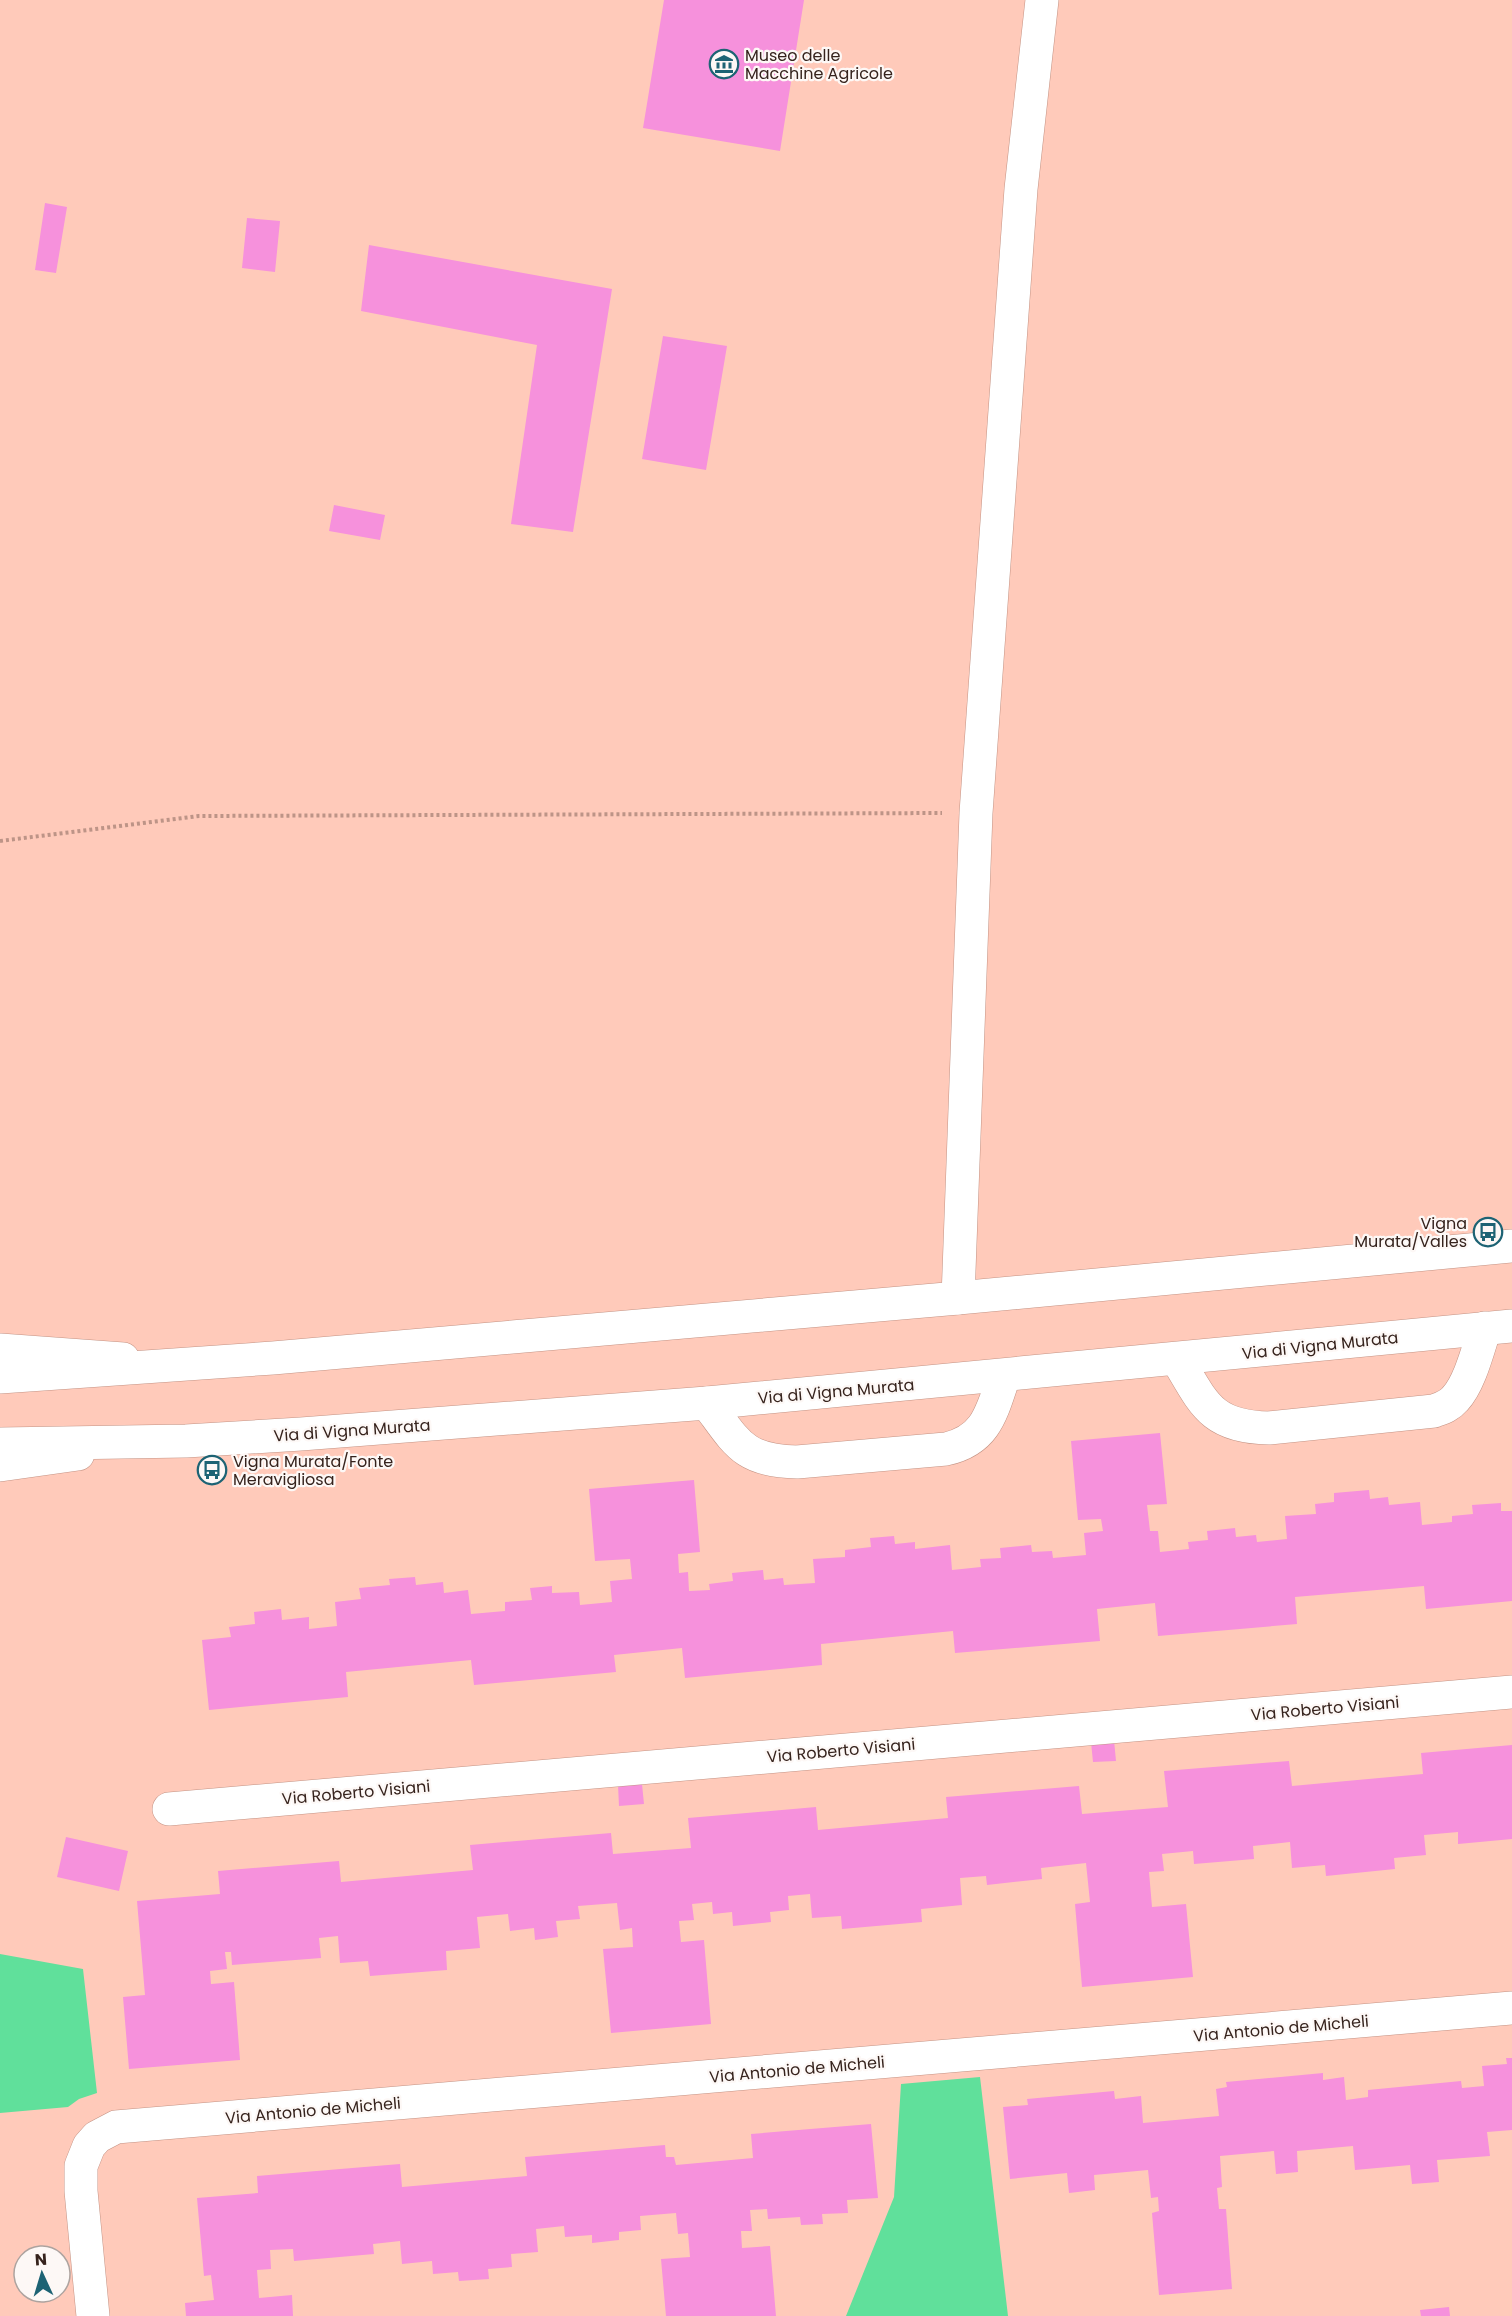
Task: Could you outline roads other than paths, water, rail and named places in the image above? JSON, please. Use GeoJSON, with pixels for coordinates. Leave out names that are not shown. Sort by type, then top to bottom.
{"type":"FeatureCollection","features":[{"type":"Feature","properties":{"kind":"street"},"geometry":{"type":"LineString","coordinates":[[958,1298],[976,813],[1021,189],[1042,0]]}},
{"type":"Feature","properties":{"kind":"street"},"geometry":{"type":"LineString","coordinates":[[0,1377],[179,1365],[958,1298],[1512,1246]]}},
{"type":"Feature","properties":{"kind":"street"},"geometry":{"type":"LineString","coordinates":[[1177,1359],[1202,1400],[1216,1414],[1229,1422],[1245,1427],[1269,1428],[1434,1411],[1446,1406],[1456,1398],[1499,1327]]}},
{"type":"Feature","properties":{"kind":"street","name":"Via di Vigna Murata"},"geometry":{"type":"LineString","coordinates":[[0,1444],[159,1442],[301,1434],[707,1403],[1499,1327]]}},
{"type":"Feature","properties":{"kind":"street"},"geometry":{"type":"LineString","coordinates":[[0,1350],[98,1356],[179,1365]]}},
{"type":"Feature","properties":{"kind":"street"},"geometry":{"type":"LineString","coordinates":[[707,1403],[746,1451],[776,1461],[798,1462],[946,1449],[962,1445],[977,1434],[989,1418],[1004,1376]]}},
{"type":"Feature","properties":{"kind":"street","name":"Via di Vigna Murata"},"geometry":{"type":"LineString","coordinates":[[0,1465],[159,1442]]}},
{"type":"Feature","properties":{"kind":"street","name":"Via Roberto Visiani"},"geometry":{"type":"LineString","coordinates":[[169,1809],[1512,1692]]}},
{"type":"Feature","properties":{"kind":"street","name":"Via Antonio de Micheli"},"geometry":{"type":"LineString","coordinates":[[93,2316],[80,2180],[81,2166],[89,2146],[107,2130],[132,2125],[1512,2008]]}},
{"type":"Feature","properties":{"kind":"place","name":"Museo delle Macchine Agricole"},"geometry":{"type":"Point","coordinates":[724,64]}},
{"type":"Feature","properties":{"kind":"place","name":"Vigna Murata/Valles"},"geometry":{"type":"Point","coordinates":[1488,1232]}},
{"type":"Feature","properties":{"kind":"place","name":"Vigna Murata/Fonte Meravigliosa"},"geometry":{"type":"Point","coordinates":[212,1470]}}]}
